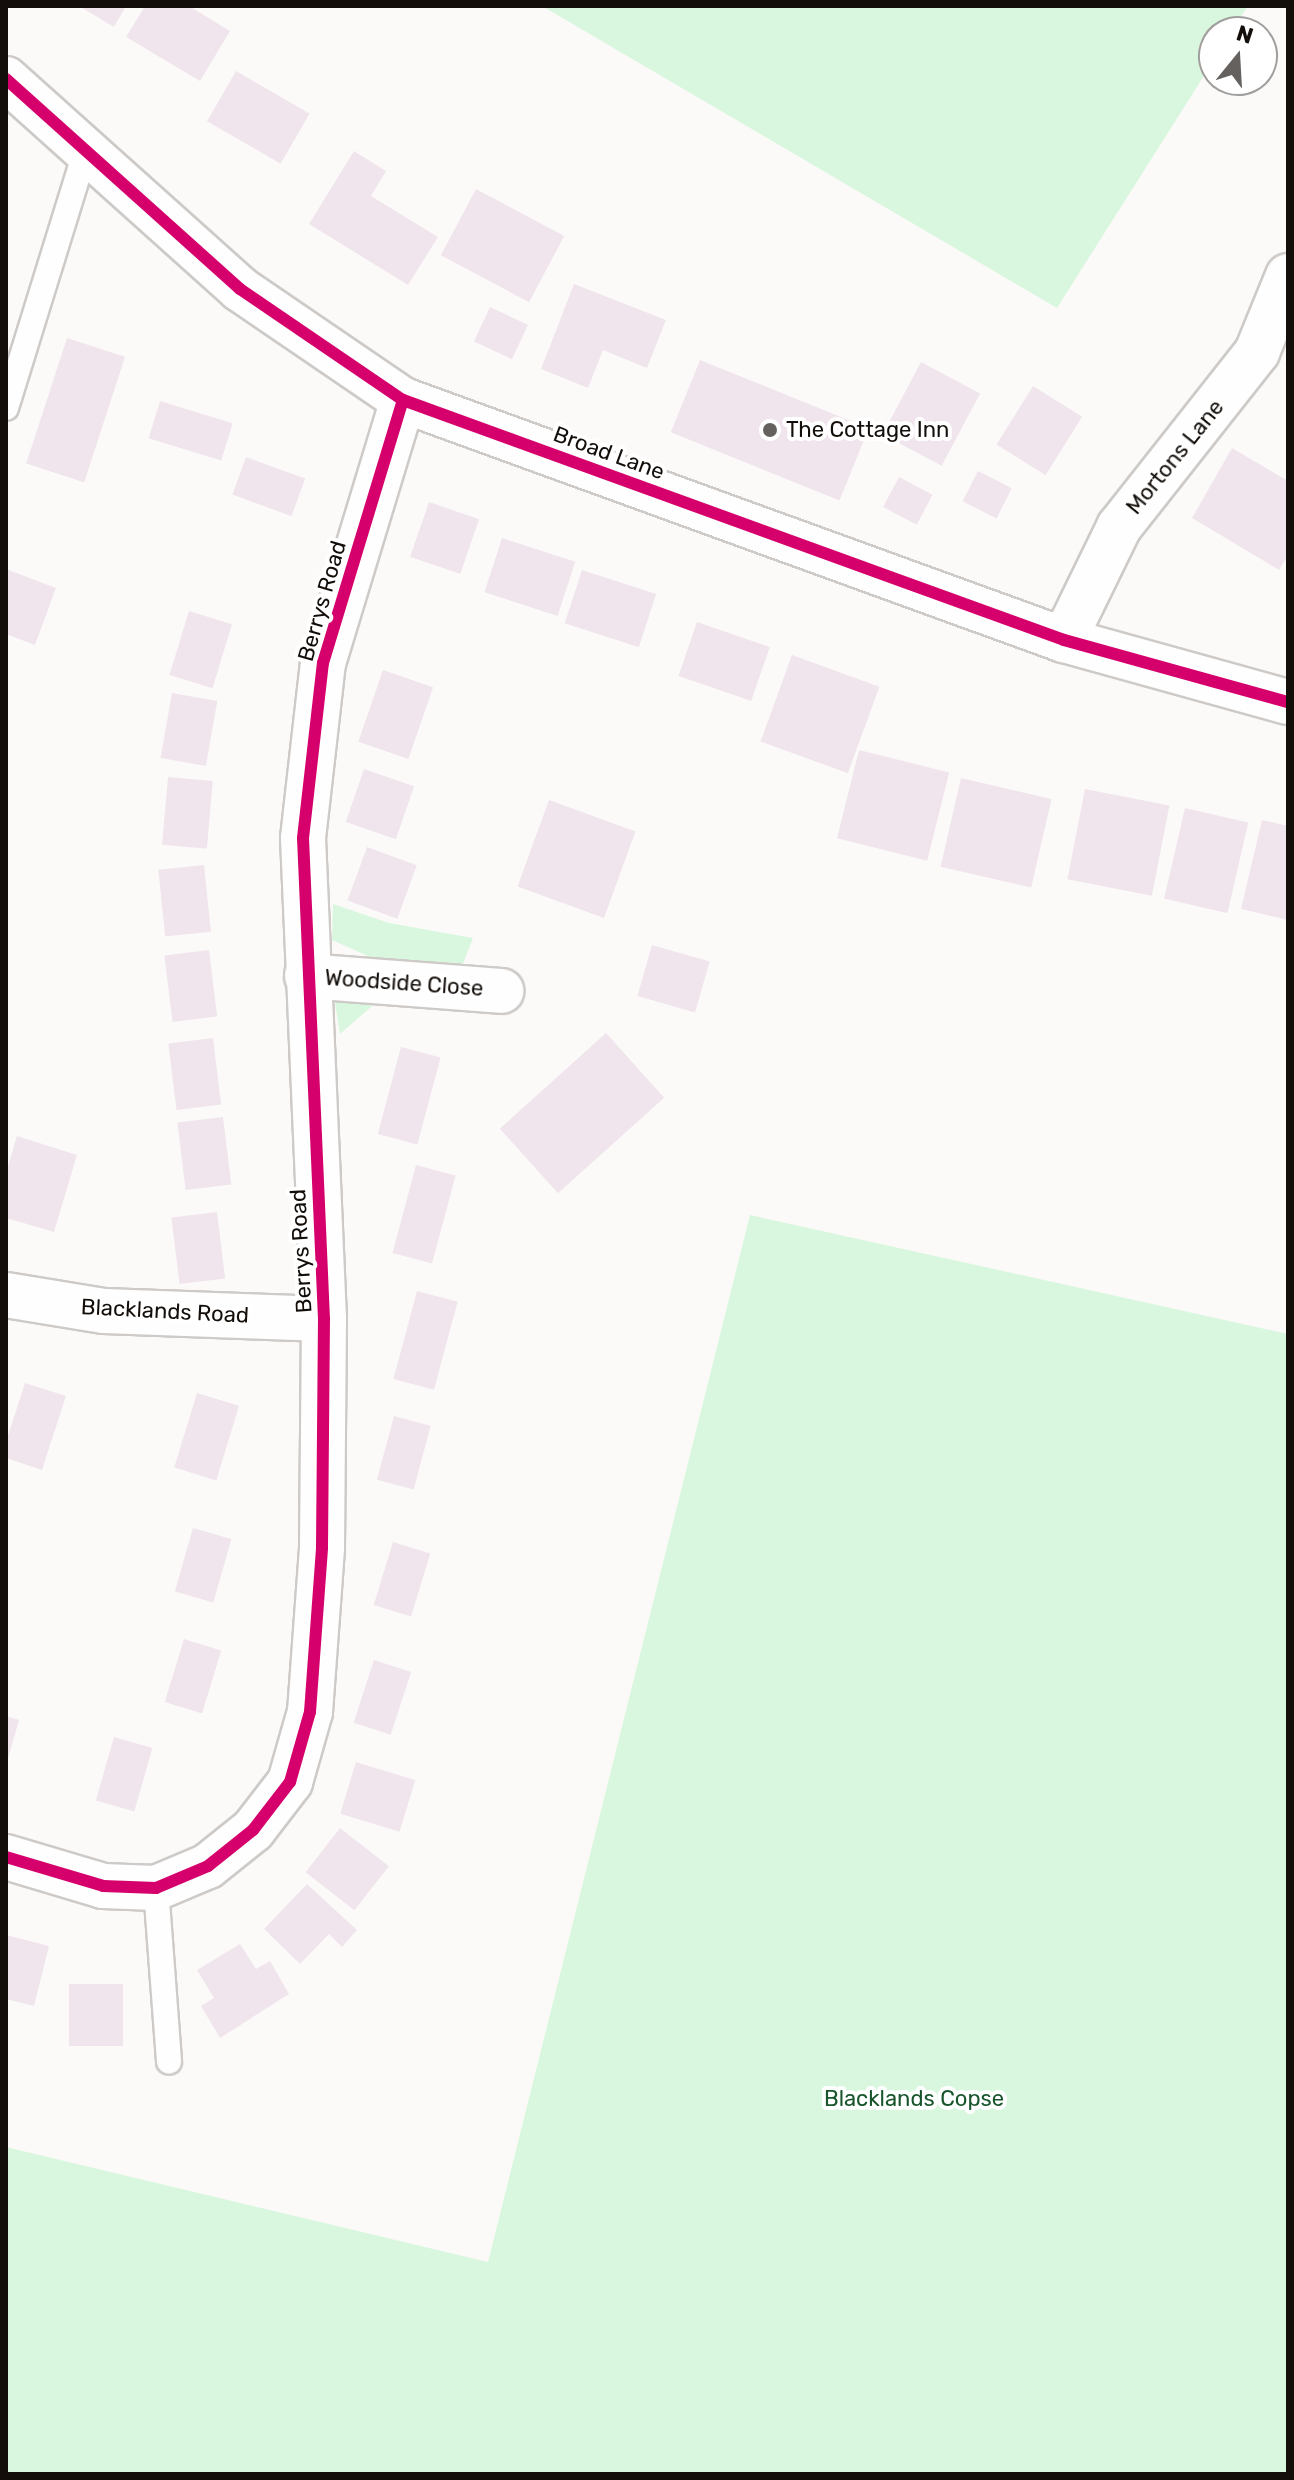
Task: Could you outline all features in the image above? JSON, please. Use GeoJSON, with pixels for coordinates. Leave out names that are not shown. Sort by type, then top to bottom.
{"type":"FeatureCollection","features":[{"type":"Feature","properties":{"kind":"street","name":"Broad Lane"},"geometry":{"type":"LineString","coordinates":[[6,79],[240,289],[403,400],[1064,640],[1288,702]]}},
{"type":"Feature","properties":{"kind":"street","name":"Mortons Lane"},"geometry":{"type":"LineString","coordinates":[[1064,640],[1119,527],[1257,352],[1288,276]]}},
{"type":"Feature","properties":{"kind":"street","name":"Berrys Road"},"geometry":{"type":"LineString","coordinates":[[6,1857],[103,1886],[156,1888],[208,1866],[253,1830],[290,1782],[310,1712],[320,1577],[324,1319],[303,838],[323,663],[403,400]]}},
{"type":"Feature","properties":{"kind":"street","name":"Woodside Close"},"geometry":{"type":"LineString","coordinates":[[307,976],[501,991]]}},
{"type":"Feature","properties":{"kind":"street","name":"Blacklands Road"},"geometry":{"type":"LineString","coordinates":[[6,1295],[104,1311],[324,1319]]}},
{"type":"Feature","properties":{"kind":"lane"},"geometry":{"type":"LineString","coordinates":[[6,408],[86,150]]}},
{"type":"Feature","properties":{"kind":"lane"},"geometry":{"type":"LineString","coordinates":[[156,1888],[169,2062]]}},
{"type":"Feature","properties":{"kind":"green space"},"geometry":{"type":"Polygon","coordinates":[[[542,6],[1248,6],[1241,16],[1198,16],[1198,85],[1057,308],[542,6]]]}},
{"type":"Feature","properties":{"kind":"green space"},"geometry":{"type":"Polygon","coordinates":[[[333,904],[389,923],[473,938],[460,971],[370,957],[332,940],[333,904]]]}},
{"type":"Feature","properties":{"kind":"green space"},"geometry":{"type":"Polygon","coordinates":[[[358,991],[386,994],[340,1034],[335,1004],[358,991]]]}},
{"type":"Feature","properties":{"kind":"green space","name":"Blacklands Copse"},"geometry":{"type":"Polygon","coordinates":[[[750,1215],[1288,1334],[1288,2474],[6,2474],[6,2147],[488,2262],[750,1215]]]}},
{"type":"Feature","properties":{"kind":"building"},"geometry":{"type":"Polygon","coordinates":[[[79,6],[126,6],[114,27],[79,6]]]}},
{"type":"Feature","properties":{"kind":"building"},"geometry":{"type":"Polygon","coordinates":[[[145,6],[189,6],[230,31],[200,81],[126,37],[145,6]]]}},
{"type":"Feature","properties":{"kind":"building"},"geometry":{"type":"Polygon","coordinates":[[[236,71],[310,113],[281,164],[207,121],[236,71]]]}},
{"type":"Feature","properties":{"kind":"building"},"geometry":{"type":"Polygon","coordinates":[[[354,151],[386,171],[371,196],[438,237],[408,285],[309,224],[354,151]]]}},
{"type":"Feature","properties":{"kind":"building"},"geometry":{"type":"Polygon","coordinates":[[[476,189],[564,236],[529,302],[441,255],[476,189]]]}},
{"type":"Feature","properties":{"kind":"building"},"geometry":{"type":"Polygon","coordinates":[[[574,284],[666,320],[647,368],[603,350],[588,388],[541,369],[574,284]]]}},
{"type":"Feature","properties":{"kind":"building"},"geometry":{"type":"Polygon","coordinates":[[[490,307],[528,325],[512,359],[474,341],[490,307]]]}},
{"type":"Feature","properties":{"kind":"building"},"geometry":{"type":"Polygon","coordinates":[[[67,338],[125,357],[84,482],[26,464],[67,338]]]}},
{"type":"Feature","properties":{"kind":"building","name":"The Cottage Inn"},"geometry":{"type":"Polygon","coordinates":[[[700,360],[869,428],[840,500],[671,432],[700,360]]]}},
{"type":"Feature","properties":{"kind":"building"},"geometry":{"type":"Polygon","coordinates":[[[921,362],[980,393],[942,466],[883,434],[921,362]]]}},
{"type":"Feature","properties":{"kind":"building"},"geometry":{"type":"Polygon","coordinates":[[[1033,386],[1082,417],[1046,475],[996,445],[1033,386]]]}},
{"type":"Feature","properties":{"kind":"building"},"geometry":{"type":"Polygon","coordinates":[[[160,401],[233,423],[221,461],[149,438],[160,401]]]}},
{"type":"Feature","properties":{"kind":"building"},"geometry":{"type":"Polygon","coordinates":[[[1232,448],[1288,481],[1288,555],[1279,570],[1192,518],[1232,448]]]}},
{"type":"Feature","properties":{"kind":"building"},"geometry":{"type":"Polygon","coordinates":[[[246,457],[305,479],[292,516],[232,495],[246,457]]]}},
{"type":"Feature","properties":{"kind":"building"},"geometry":{"type":"Polygon","coordinates":[[[978,471],[1012,488],[996,519],[963,501],[978,471]]]}},
{"type":"Feature","properties":{"kind":"building"},"geometry":{"type":"Polygon","coordinates":[[[899,477],[933,495],[917,525],[883,507],[899,477]]]}},
{"type":"Feature","properties":{"kind":"building"},"geometry":{"type":"Polygon","coordinates":[[[429,502],[479,519],[460,574],[410,557],[429,502]]]}},
{"type":"Feature","properties":{"kind":"building"},"geometry":{"type":"Polygon","coordinates":[[[502,538],[575,562],[558,616],[484,592],[502,538]]]}},
{"type":"Feature","properties":{"kind":"building"},"geometry":{"type":"Polygon","coordinates":[[[6,569],[56,588],[35,645],[6,634],[6,569]]]}},
{"type":"Feature","properties":{"kind":"building"},"geometry":{"type":"Polygon","coordinates":[[[582,570],[656,594],[639,647],[565,623],[582,570]]]}},
{"type":"Feature","properties":{"kind":"building"},"geometry":{"type":"Polygon","coordinates":[[[189,611],[232,624],[212,688],[169,675],[189,611]]]}},
{"type":"Feature","properties":{"kind":"building"},"geometry":{"type":"Polygon","coordinates":[[[697,622],[770,647],[751,701],[678,676],[697,622]]]}},
{"type":"Feature","properties":{"kind":"building"},"geometry":{"type":"Polygon","coordinates":[[[792,655],[879,687],[848,773],[761,741],[792,655]]]}},
{"type":"Feature","properties":{"kind":"building"},"geometry":{"type":"Polygon","coordinates":[[[383,670],[433,687],[408,759],[358,742],[383,670]]]}},
{"type":"Feature","properties":{"kind":"building"},"geometry":{"type":"Polygon","coordinates":[[[172,693],[217,701],[206,766],[161,758],[172,693]]]}},
{"type":"Feature","properties":{"kind":"building"},"geometry":{"type":"Polygon","coordinates":[[[859,750],[949,772],[927,861],[837,838],[859,750]]]}},
{"type":"Feature","properties":{"kind":"building"},"geometry":{"type":"Polygon","coordinates":[[[364,769],[414,786],[396,839],[346,822],[364,769]]]}},
{"type":"Feature","properties":{"kind":"building"},"geometry":{"type":"Polygon","coordinates":[[[168,777],[213,781],[207,849],[162,845],[168,777]]]}},
{"type":"Feature","properties":{"kind":"building"},"geometry":{"type":"Polygon","coordinates":[[[961,778],[1052,799],[1031,888],[941,867],[961,778]]]}},
{"type":"Feature","properties":{"kind":"building"},"geometry":{"type":"Polygon","coordinates":[[[1085,789],[1169,805],[1152,896],[1067,879],[1085,789]]]}},
{"type":"Feature","properties":{"kind":"building"},"geometry":{"type":"Polygon","coordinates":[[[549,800],[635,831],[604,918],[518,886],[549,800]]]}},
{"type":"Feature","properties":{"kind":"building"},"geometry":{"type":"Polygon","coordinates":[[[1185,808],[1248,823],[1227,913],[1164,899],[1185,808]]]}},
{"type":"Feature","properties":{"kind":"building"},"geometry":{"type":"Polygon","coordinates":[[[1262,820],[1288,826],[1288,920],[1241,909],[1262,820]]]}},
{"type":"Feature","properties":{"kind":"building"},"geometry":{"type":"Polygon","coordinates":[[[367,847],[417,865],[397,919],[348,901],[367,847]]]}},
{"type":"Feature","properties":{"kind":"building"},"geometry":{"type":"Polygon","coordinates":[[[204,865],[211,932],[165,936],[158,870],[204,865]]]}},
{"type":"Feature","properties":{"kind":"building"},"geometry":{"type":"Polygon","coordinates":[[[652,945],[710,962],[695,1012],[637,996],[652,945]]]}},
{"type":"Feature","properties":{"kind":"building"},"geometry":{"type":"Polygon","coordinates":[[[209,950],[217,1017],[173,1022],[164,955],[209,950]]]}},
{"type":"Feature","properties":{"kind":"building"},"geometry":{"type":"Polygon","coordinates":[[[606,1033],[664,1098],[558,1193],[500,1129],[606,1033]]]}},
{"type":"Feature","properties":{"kind":"building"},"geometry":{"type":"Polygon","coordinates":[[[213,1038],[221,1105],[177,1110],[168,1043],[213,1038]]]}},
{"type":"Feature","properties":{"kind":"building"},"geometry":{"type":"Polygon","coordinates":[[[401,1047],[441,1058],[417,1145],[378,1134],[401,1047]]]}},
{"type":"Feature","properties":{"kind":"building"},"geometry":{"type":"Polygon","coordinates":[[[223,1117],[231,1184],[186,1190],[177,1123],[223,1117]]]}},
{"type":"Feature","properties":{"kind":"building"},"geometry":{"type":"Polygon","coordinates":[[[17,1136],[77,1155],[54,1232],[6,1218],[6,1173],[17,1136]]]}},
{"type":"Feature","properties":{"kind":"building"},"geometry":{"type":"Polygon","coordinates":[[[416,1165],[456,1176],[432,1264],[392,1253],[416,1165]]]}},
{"type":"Feature","properties":{"kind":"building"},"geometry":{"type":"Polygon","coordinates":[[[217,1212],[225,1279],[180,1284],[171,1218],[217,1212]]]}},
{"type":"Feature","properties":{"kind":"building"},"geometry":{"type":"Polygon","coordinates":[[[417,1291],[458,1302],[434,1390],[393,1379],[417,1291]]]}},
{"type":"Feature","properties":{"kind":"building"},"geometry":{"type":"Polygon","coordinates":[[[25,1383],[66,1396],[42,1470],[6,1458],[6,1442],[25,1383]]]}},
{"type":"Feature","properties":{"kind":"building"},"geometry":{"type":"Polygon","coordinates":[[[197,1393],[239,1406],[216,1480],[174,1468],[197,1393]]]}},
{"type":"Feature","properties":{"kind":"building"},"geometry":{"type":"Polygon","coordinates":[[[394,1416],[431,1426],[414,1490],[377,1480],[394,1416]]]}},
{"type":"Feature","properties":{"kind":"building"},"geometry":{"type":"Polygon","coordinates":[[[193,1528],[231,1539],[213,1602],[175,1591],[193,1528]]]}},
{"type":"Feature","properties":{"kind":"building"},"geometry":{"type":"Polygon","coordinates":[[[393,1542],[430,1553],[411,1617],[374,1605],[393,1542]]]}},
{"type":"Feature","properties":{"kind":"building"},"geometry":{"type":"Polygon","coordinates":[[[184,1639],[221,1650],[202,1714],[165,1702],[184,1639]]]}},
{"type":"Feature","properties":{"kind":"building"},"geometry":{"type":"Polygon","coordinates":[[[374,1660],[411,1672],[391,1735],[354,1723],[374,1660]]]}},
{"type":"Feature","properties":{"kind":"building"},"geometry":{"type":"Polygon","coordinates":[[[6,1716],[19,1720],[7,1762],[6,1761],[6,1716]]]}},
{"type":"Feature","properties":{"kind":"building"},"geometry":{"type":"Polygon","coordinates":[[[114,1737],[152,1748],[134,1811],[96,1800],[114,1737]]]}},
{"type":"Feature","properties":{"kind":"building"},"geometry":{"type":"Polygon","coordinates":[[[356,1762],[415,1780],[400,1832],[340,1814],[356,1762]]]}},
{"type":"Feature","properties":{"kind":"building"},"geometry":{"type":"Polygon","coordinates":[[[340,1828],[389,1866],[354,1910],[306,1872],[340,1828]]]}},
{"type":"Feature","properties":{"kind":"building"},"geometry":{"type":"Polygon","coordinates":[[[307,1884],[357,1930],[342,1947],[329,1934],[300,1964],[264,1929],[307,1884]]]}},
{"type":"Feature","properties":{"kind":"building"},"geometry":{"type":"Polygon","coordinates":[[[6,1935],[49,1946],[34,2006],[6,1999],[6,1935]]]}},
{"type":"Feature","properties":{"kind":"building"},"geometry":{"type":"Polygon","coordinates":[[[240,1944],[256,1969],[270,1961],[289,1994],[220,2038],[201,2006],[214,1998],[197,1970],[240,1944]]]}},
{"type":"Feature","properties":{"kind":"building"},"geometry":{"type":"Polygon","coordinates":[[[69,1984],[123,1984],[123,2046],[69,2046],[69,1984]]]}},
{"type":"Feature","properties":{"kind":"cycle path"},"geometry":{"type":"LineString","coordinates":[[6,79],[240,289],[403,400],[1064,640],[1288,702]]}},
{"type":"Feature","properties":{"kind":"cycle path"},"geometry":{"type":"LineString","coordinates":[[6,1857],[103,1886],[156,1888],[208,1866],[253,1830],[290,1782],[310,1712],[322,1547],[324,1319],[303,838],[323,663],[403,400]]}},
{"type":"Feature","properties":{"kind":"place","name":"The Cottage Inn"},"geometry":{"type":"Point","coordinates":[770,430]}}]}
